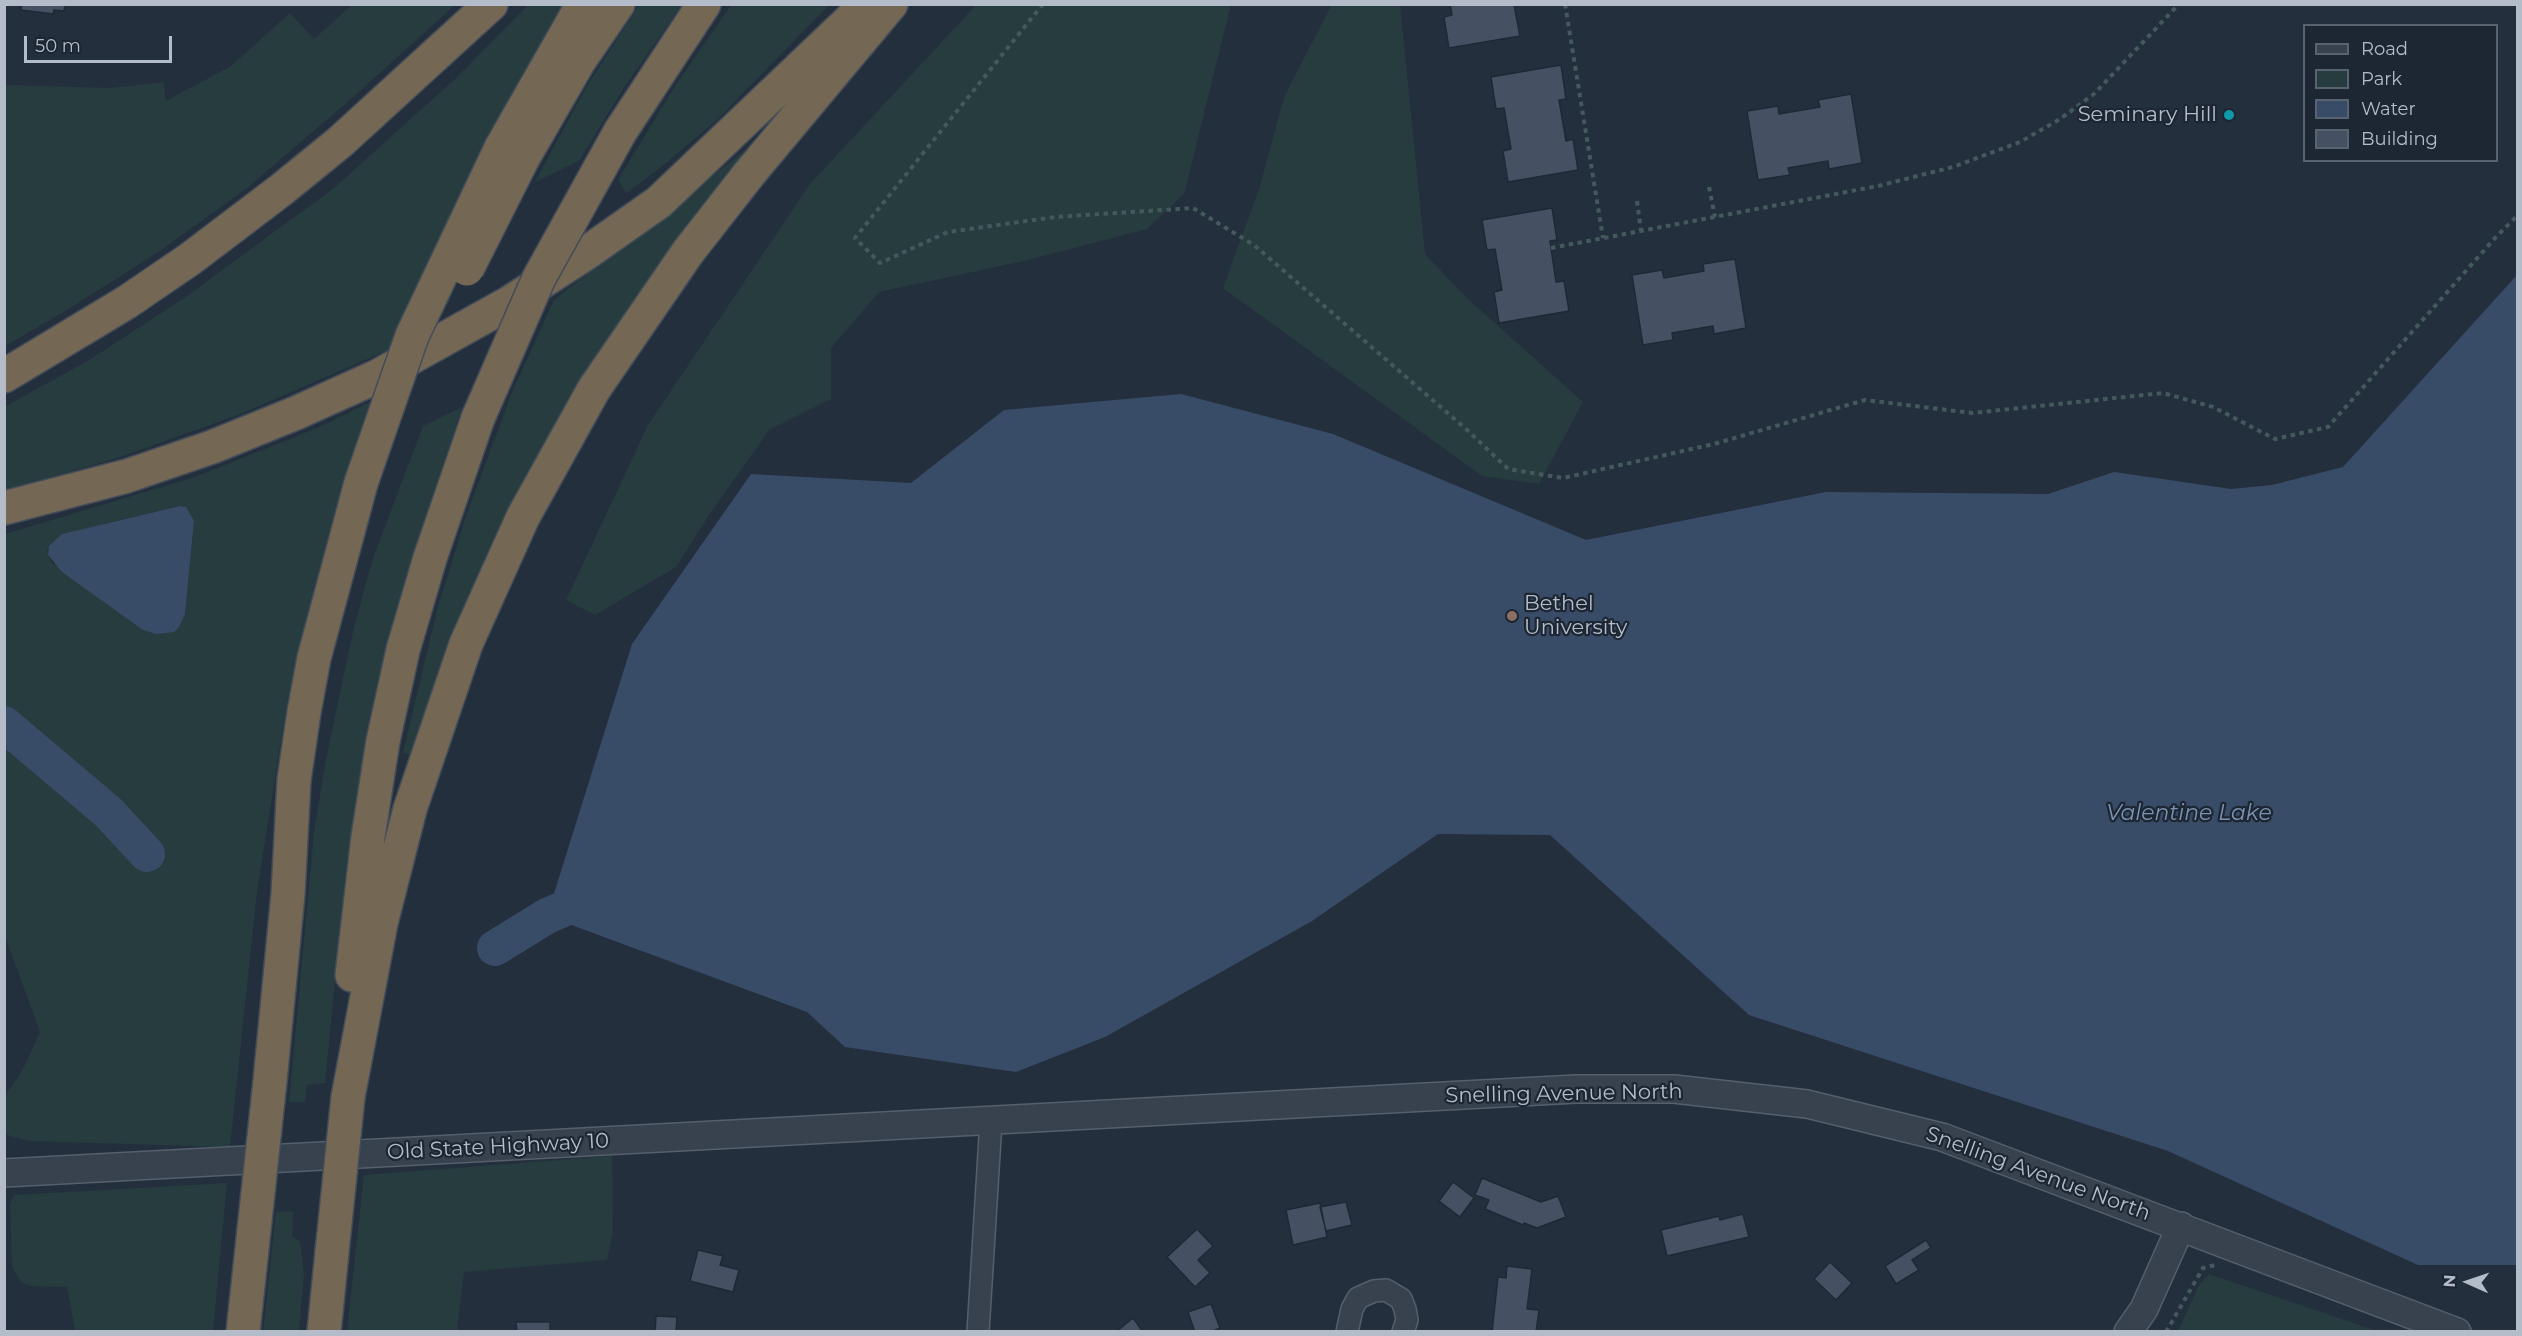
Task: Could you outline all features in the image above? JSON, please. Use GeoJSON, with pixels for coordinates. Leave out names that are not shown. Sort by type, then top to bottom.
{"type":"FeatureCollection","features":[{"type":"Feature","properties":{"kind":"highway"},"geometry":{"type":"LineString","coordinates":[[4,376],[126,302],[190,259],[281,190],[340,142],[491,4]]}},
{"type":"Feature","properties":{"kind":"highway"},"geometry":{"type":"LineString","coordinates":[[243,1332],[290,870],[294,780],[314,658],[369,486],[412,336],[512,153],[583,4]]}},
{"type":"Feature","properties":{"kind":"highway"},"geometry":{"type":"LineString","coordinates":[[512,153],[618,4]]}},
{"type":"Feature","properties":{"kind":"highway"},"geometry":{"type":"LineString","coordinates":[[324,1332],[349,1085],[348,1023],[356,932],[368,837],[384,741],[403,650],[430,558],[478,418],[539,278],[620,132],[704,4]]}},
{"type":"Feature","properties":{"kind":"highway"},"geometry":{"type":"LineString","coordinates":[[4,508],[127,476],[212,447],[296,413],[378,376],[509,303],[585,254],[658,202],[867,4]]}},
{"type":"Feature","properties":{"kind":"highway"},"geometry":{"type":"LineString","coordinates":[[349,1085],[362,1029],[381,923],[417,788],[470,635],[502,561],[532,500],[575,420],[600,380],[688,252],[749,174],[891,4]]}},
{"type":"Feature","properties":{"kind":"street","name":"Snelling Avenue North"},"geometry":{"type":"LineString","coordinates":[[991,1121],[1576,1089],[1685,1090],[1807,1104],[1942,1137],[2457,1332]]}},
{"type":"Feature","properties":{"kind":"street","name":"Old State Highway 10"},"geometry":{"type":"LineString","coordinates":[[4,1173],[991,1121]]}},
{"type":"Feature","properties":{"kind":"street"},"geometry":{"type":"LineString","coordinates":[[978,1332],[991,1121]]}},
{"type":"Feature","properties":{"kind":"street"},"geometry":{"type":"LineString","coordinates":[[2128,1332],[2144,1309],[2181,1226]]}},
{"type":"Feature","properties":{"kind":"street"},"geometry":{"type":"LineString","coordinates":[[1347,1332],[1352,1309],[1358,1298],[1364,1293],[1386,1290],[1401,1299],[1407,1320],[1403,1332]]}},
{"type":"Feature","properties":{"kind":"path"},"geometry":{"type":"LineString","coordinates":[[1042,4],[855,238],[880,262],[948,232],[1055,217],[1193,208],[1254,244],[1457,421],[1508,470],[1563,478],[1714,444],[1865,400],[1972,413],[2163,393],[2212,407],[2275,439],[2328,427],[2517,215]]}},
{"type":"Feature","properties":{"kind":"path"},"geometry":{"type":"LineString","coordinates":[[1565,4],[1603,238]]}},
{"type":"Feature","properties":{"kind":"path"},"geometry":{"type":"LineString","coordinates":[[1551,248],[1878,186],[1953,168],[2020,142],[2060,119],[2094,94],[2179,4]]}},
{"type":"Feature","properties":{"kind":"path"},"geometry":{"type":"LineString","coordinates":[[1709,187],[1715,217]]}},
{"type":"Feature","properties":{"kind":"path"},"geometry":{"type":"LineString","coordinates":[[1637,201],[1641,231]]}},
{"type":"Feature","properties":{"kind":"path"},"geometry":{"type":"LineString","coordinates":[[2166,1332],[2203,1268],[2213,1265],[2224,1269]]}},
{"type":"Feature","properties":{"kind":"green space"},"geometry":{"type":"Polygon","coordinates":[[[732,4],[829,5],[718,119],[660,168],[626,193],[618,180],[675,86],[732,4]]]}},
{"type":"Feature","properties":{"kind":"green space"},"geometry":{"type":"Polygon","coordinates":[[[977,4],[1231,5],[1184,194],[1147,229],[1024,261],[879,292],[831,348],[831,399],[769,430],[709,515],[676,567],[595,615],[566,600],[648,425],[810,184],[977,4]]]}},
{"type":"Feature","properties":{"kind":"green space"},"geometry":{"type":"Polygon","coordinates":[[[1332,4],[1400,5],[1425,254],[1467,298],[1583,402],[1539,484],[1482,476],[1223,288],[1260,186],[1284,97],[1332,4]]]}},
{"type":"Feature","properties":{"kind":"green space"},"geometry":{"type":"Polygon","coordinates":[[[352,5],[455,5],[350,100],[247,188],[160,251],[5,346],[5,85],[111,88],[164,82],[166,101],[231,66],[290,13],[314,39],[352,5]]]}},
{"type":"Feature","properties":{"kind":"green space"},"geometry":{"type":"Polygon","coordinates":[[[528,5],[566,5],[520,79],[485,145],[442,232],[393,348],[238,415],[126,455],[5,492],[4,407],[91,359],[184,298],[334,188],[455,79],[528,5]]]}},
{"type":"Feature","properties":{"kind":"green space"},"geometry":{"type":"Polygon","coordinates":[[[639,5],[682,5],[623,89],[579,161],[535,182],[585,89],[639,5]]]}},
{"type":"Feature","properties":{"kind":"green space"},"geometry":{"type":"Polygon","coordinates":[[[744,151],[745,157],[627,313],[412,755],[403,753],[437,610],[467,513],[513,390],[554,300],[744,151]]]}},
{"type":"Feature","properties":{"kind":"green space"},"geometry":{"type":"Polygon","coordinates":[[[372,401],[329,531],[287,703],[257,892],[230,1147],[30,1141],[10,1136],[5,1132],[5,1096],[22,1071],[40,1032],[5,936],[5,534],[195,477],[322,426],[372,401]],[[179,506],[62,534],[47,550],[48,555],[52,563],[185,614],[194,521],[185,507],[179,506]]]}},
{"type":"Feature","properties":{"kind":"green space"},"geometry":{"type":"Polygon","coordinates":[[[462,407],[416,548],[379,683],[360,778],[346,868],[325,1083],[307,1085],[305,1102],[289,1102],[314,833],[325,764],[353,631],[372,561],[423,426],[462,407]]]}},
{"type":"Feature","properties":{"kind":"green space"},"geometry":{"type":"Polygon","coordinates":[[[612,1156],[613,1232],[607,1260],[464,1272],[457,1331],[347,1331],[364,1175],[612,1156]]]}},
{"type":"Feature","properties":{"kind":"green space"},"geometry":{"type":"Polygon","coordinates":[[[227,1183],[213,1331],[75,1331],[67,1287],[31,1286],[21,1282],[12,1267],[10,1204],[14,1195],[227,1183]]]}},
{"type":"Feature","properties":{"kind":"green space"},"geometry":{"type":"Polygon","coordinates":[[[293,1211],[292,1236],[300,1241],[304,1274],[299,1331],[263,1331],[276,1212],[293,1211]]]}},
{"type":"Feature","properties":{"kind":"green space"},"geometry":{"type":"Polygon","coordinates":[[[2209,1274],[2377,1331],[2178,1331],[2199,1285],[2209,1274]]]}},
{"type":"Feature","properties":{"kind":"water","name":"Valentine Lake"},"geometry":{"type":"Polygon","coordinates":[[[2517,275],[2517,1265],[2418,1265],[2168,1151],[1749,1015],[1550,835],[1438,834],[1312,921],[1105,1037],[1016,1072],[845,1047],[807,1012],[547,916],[632,644],[751,474],[911,483],[1004,410],[1181,394],[1333,434],[1586,540],[1826,492],[2048,494],[2114,472],[2231,489],[2272,485],[2343,467],[2517,275]]]}},
{"type":"Feature","properties":{"kind":"water"},"geometry":{"type":"Polygon","coordinates":[[[180,506],[186,507],[194,521],[185,614],[174,632],[156,634],[143,630],[62,572],[48,555],[49,546],[62,534],[180,506]]]}},
{"type":"Feature","properties":{"kind":"building"},"geometry":{"type":"Polygon","coordinates":[[[22,4],[65,4],[64,11],[54,10],[53,14],[21,10],[22,4]]]}},
{"type":"Feature","properties":{"kind":"building"},"geometry":{"type":"Polygon","coordinates":[[[1450,4],[1514,5],[1520,36],[1449,48],[1444,17],[1452,15],[1450,4]]]}},
{"type":"Feature","properties":{"kind":"building"},"geometry":{"type":"Polygon","coordinates":[[[1561,65],[1566,99],[1559,100],[1566,141],[1573,139],[1578,170],[1508,182],[1503,151],[1511,149],[1504,108],[1496,109],[1491,77],[1561,65]]]}},
{"type":"Feature","properties":{"kind":"building"},"geometry":{"type":"Polygon","coordinates":[[[1851,94],[1862,163],[1829,169],[1828,161],[1788,168],[1790,175],[1758,180],[1747,111],[1778,106],[1779,114],[1820,107],[1818,100],[1851,94]]]}},
{"type":"Feature","properties":{"kind":"building"},"geometry":{"type":"Polygon","coordinates":[[[1552,208],[1557,240],[1550,241],[1556,282],[1564,281],[1569,311],[1499,323],[1494,292],[1502,290],[1495,249],[1487,250],[1482,220],[1552,208]]]}},
{"type":"Feature","properties":{"kind":"building"},"geometry":{"type":"Polygon","coordinates":[[[1735,259],[1746,328],[1714,334],[1713,326],[1672,333],[1673,340],[1643,345],[1632,275],[1662,270],[1664,278],[1704,271],[1703,264],[1735,259]]]}},
{"type":"Feature","properties":{"kind":"building"},"geometry":{"type":"Polygon","coordinates":[[[1482,1178],[1541,1202],[1558,1196],[1566,1217],[1537,1228],[1524,1223],[1523,1225],[1485,1209],[1489,1200],[1475,1195],[1482,1178]]]}},
{"type":"Feature","properties":{"kind":"building"},"geometry":{"type":"Polygon","coordinates":[[[1453,1182],[1474,1198],[1460,1217],[1439,1201],[1453,1182]]]}},
{"type":"Feature","properties":{"kind":"building"},"geometry":{"type":"Polygon","coordinates":[[[1346,1202],[1352,1225],[1326,1231],[1320,1207],[1346,1202]]]}},
{"type":"Feature","properties":{"kind":"building"},"geometry":{"type":"Polygon","coordinates":[[[1320,1203],[1327,1237],[1293,1245],[1286,1210],[1320,1203]]]}},
{"type":"Feature","properties":{"kind":"building"},"geometry":{"type":"Polygon","coordinates":[[[1743,1214],[1749,1237],[1667,1256],[1661,1230],[1719,1216],[1720,1220],[1743,1214]]]}},
{"type":"Feature","properties":{"kind":"building"},"geometry":{"type":"Polygon","coordinates":[[[1197,1229],[1213,1246],[1198,1260],[1210,1273],[1195,1287],[1167,1257],[1197,1229]]]}},
{"type":"Feature","properties":{"kind":"building"},"geometry":{"type":"Polygon","coordinates":[[[1926,1240],[1931,1248],[1912,1260],[1919,1270],[1896,1284],[1885,1266],[1926,1240]]]}},
{"type":"Feature","properties":{"kind":"building"},"geometry":{"type":"Polygon","coordinates":[[[698,1250],[723,1256],[720,1265],[739,1270],[733,1292],[690,1281],[698,1250]]]}},
{"type":"Feature","properties":{"kind":"building"},"geometry":{"type":"Polygon","coordinates":[[[1830,1262],[1852,1283],[1836,1300],[1814,1279],[1830,1262]]]}},
{"type":"Feature","properties":{"kind":"building"},"geometry":{"type":"Polygon","coordinates":[[[1507,1266],[1532,1269],[1527,1309],[1539,1310],[1536,1332],[1492,1332],[1498,1277],[1506,1278],[1507,1266]]]}},
{"type":"Feature","properties":{"kind":"building"},"geometry":{"type":"Polygon","coordinates":[[[1211,1304],[1220,1328],[1211,1332],[1195,1332],[1188,1312],[1211,1304]]]}},
{"type":"Feature","properties":{"kind":"building"},"geometry":{"type":"Polygon","coordinates":[[[656,1316],[677,1317],[676,1332],[655,1332],[656,1316]]]}},
{"type":"Feature","properties":{"kind":"building"},"geometry":{"type":"Polygon","coordinates":[[[1133,1318],[1143,1332],[1116,1332],[1133,1318]]]}},
{"type":"Feature","properties":{"kind":"building"},"geometry":{"type":"Polygon","coordinates":[[[516,1322],[550,1322],[550,1332],[517,1332],[516,1322]]]}},
{"type":"Feature","properties":{"kind":"waterway"},"geometry":{"type":"LineString","coordinates":[[4,724],[108,812],[147,854]]}},
{"type":"Feature","properties":{"kind":"waterway"},"geometry":{"type":"LineString","coordinates":[[495,948],[547,916],[591,897]]}},
{"type":"Feature","properties":{"kind":"place","name":"Seminary Hill"},"geometry":{"type":"Point","coordinates":[2229,115]}},
{"type":"Feature","properties":{"kind":"place","name":"Bethel University"},"geometry":{"type":"Point","coordinates":[1512,616]}}]}
